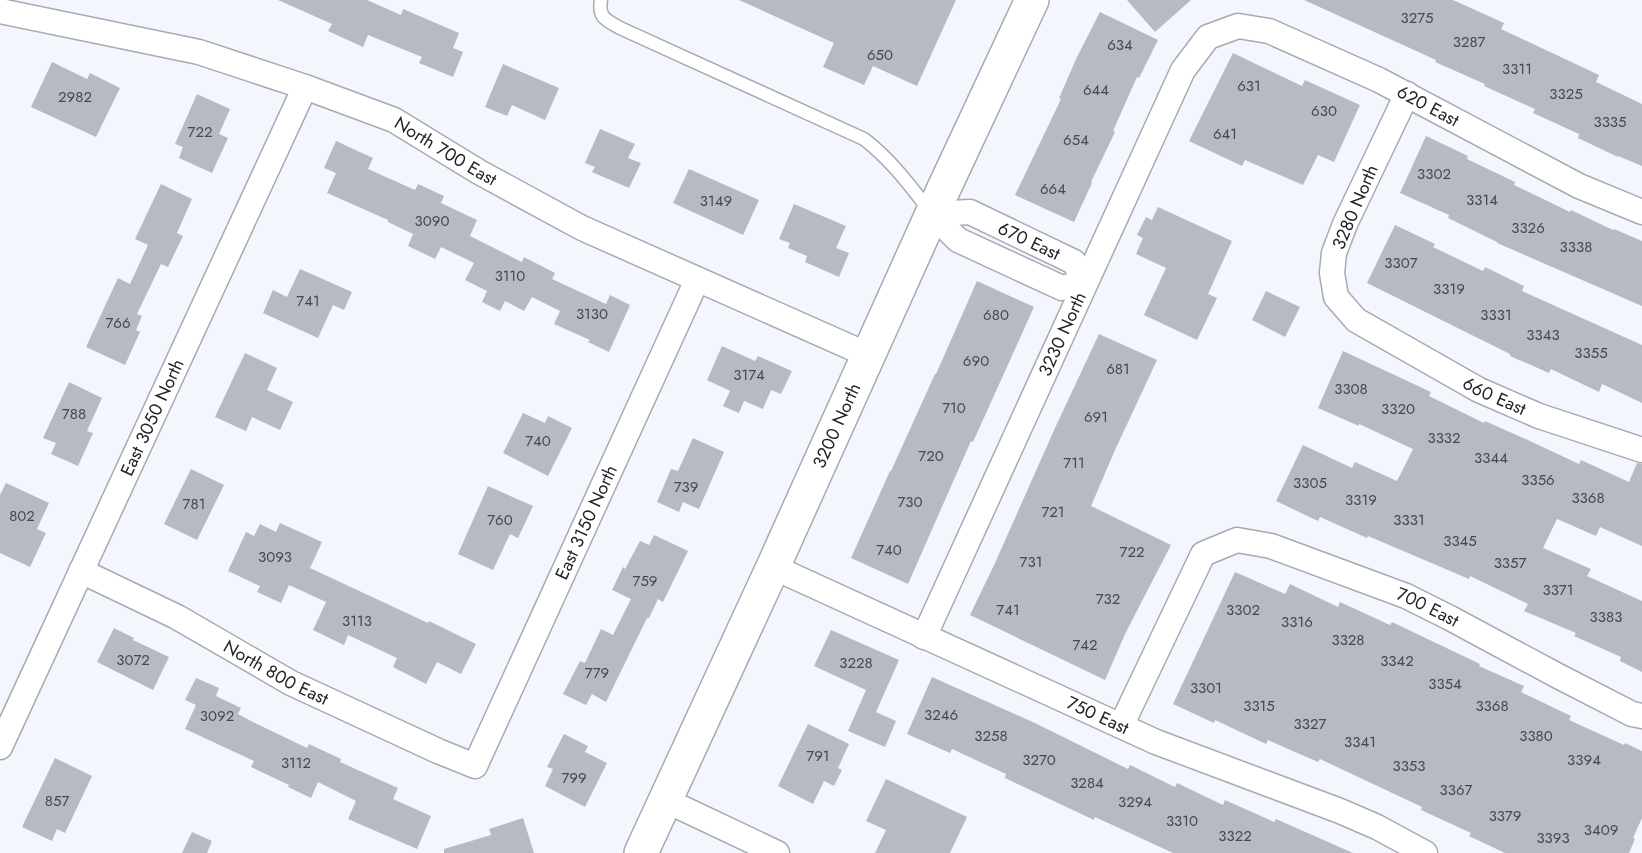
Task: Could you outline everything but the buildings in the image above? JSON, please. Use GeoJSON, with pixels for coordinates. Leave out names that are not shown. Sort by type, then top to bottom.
{"type":"FeatureCollection","features":[{"type":"Feature","properties":{"kind":"street","name":"3200 North"},"geometry":{"type":"LineString","coordinates":[[641,853],[1032,0]]}},
{"type":"Feature","properties":{"kind":"street","name":"North 700 East"},"geometry":{"type":"LineString","coordinates":[[0,11],[199,52],[305,87],[394,120],[479,172],[582,228],[868,355]]}},
{"type":"Feature","properties":{"kind":"street","name":"620 East"},"geometry":{"type":"LineString","coordinates":[[1208,37],[1238,26],[1269,31],[1407,94],[1579,186],[1642,212]]}},
{"type":"Feature","properties":{"kind":"street","name":"3230 North"},"geometry":{"type":"LineString","coordinates":[[924,637],[1184,70],[1208,37]]}},
{"type":"Feature","properties":{"kind":"street","name":"East 3050 North"},"geometry":{"type":"LineString","coordinates":[[0,747],[305,87]]}},
{"type":"Feature","properties":{"kind":"street","name":"3280 North"},"geometry":{"type":"LineString","coordinates":[[1356,320],[1336,297],[1332,273],[1334,253],[1345,224],[1407,94]]}},
{"type":"Feature","properties":{"kind":"street","name":"670 East"},"geometry":{"type":"LineString","coordinates":[[932,214],[970,212],[1074,262],[1085,282]]}},
{"type":"Feature","properties":{"kind":"street","name":"East 3150 North"},"geometry":{"type":"LineString","coordinates":[[475,766],[697,280]]}},
{"type":"Feature","properties":{"kind":"street","name":"660 East"},"geometry":{"type":"LineString","coordinates":[[1356,320],[1479,390],[1539,416],[1642,450]]}},
{"type":"Feature","properties":{"kind":"street","name":"700 East"},"geometry":{"type":"LineString","coordinates":[[1121,726],[1203,554],[1237,540],[1271,546],[1406,596],[1632,714],[1642,716]]}},
{"type":"Feature","properties":{"kind":"street","name":"750 East"},"geometry":{"type":"LineString","coordinates":[[773,567],[1156,742],[1340,811],[1377,827],[1425,853]]}},
{"type":"Feature","properties":{"kind":"street","name":"North 800 East"},"geometry":{"type":"LineString","coordinates":[[81,571],[177,618],[291,683],[475,766]]}},
{"type":"Feature","properties":{"kind":"street"},"geometry":{"type":"LineString","coordinates":[[665,800],[777,853]]}},
{"type":"Feature","properties":{"kind":"lane"},"geometry":{"type":"LineString","coordinates":[[601,0],[600,9],[604,19],[620,28],[864,139],[882,153],[899,171],[932,214]]}}]}
